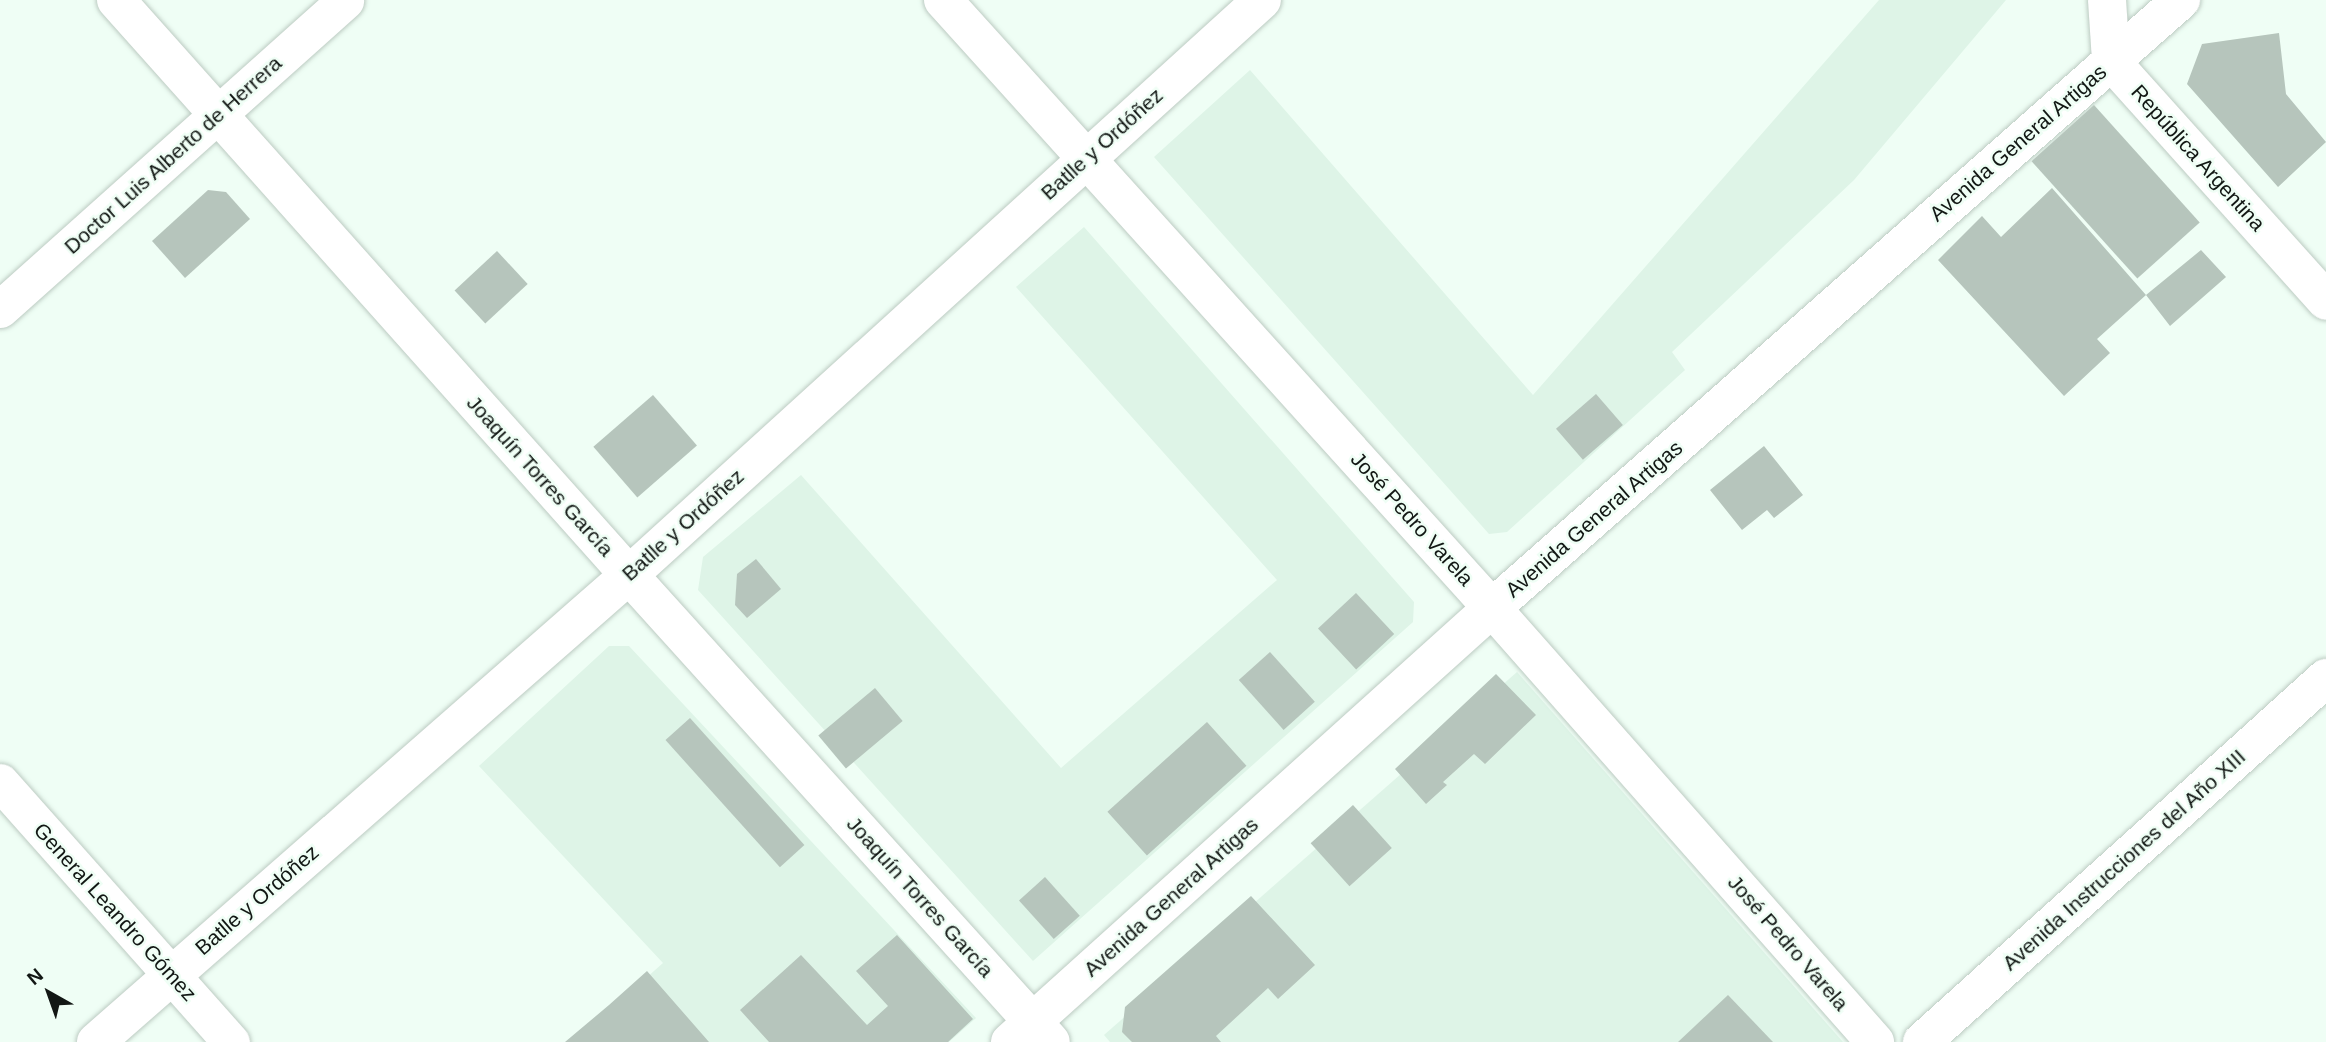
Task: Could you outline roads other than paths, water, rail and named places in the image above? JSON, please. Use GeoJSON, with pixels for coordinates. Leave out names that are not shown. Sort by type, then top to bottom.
{"type":"FeatureCollection","features":[{"type":"Feature","properties":{"kind":"street","name":"Joaquín Torres García"},"geometry":{"type":"LineString","coordinates":[[116,0],[629,575],[1031,1035]]}},
{"type":"Feature","properties":{"kind":"street","name":"Doctor Luis Alberto de Herrera"},"geometry":{"type":"LineString","coordinates":[[0,309],[345,0]]}},
{"type":"Feature","properties":{"kind":"street","name":"José Pedro Varela"},"geometry":{"type":"LineString","coordinates":[[943,0],[1492,608],[1875,1042]]}},
{"type":"Feature","properties":{"kind":"street","name":"Batlle y Ordóñez"},"geometry":{"type":"LineString","coordinates":[[96,1042],[629,575],[1262,0]]}},
{"type":"Feature","properties":{"kind":"street"},"geometry":{"type":"LineString","coordinates":[[2106,0],[2111,61]]}},
{"type":"Feature","properties":{"kind":"street","name":"Avenida General Artigas"},"geometry":{"type":"LineString","coordinates":[[1031,1035],[1492,608],[2181,0]]}},
{"type":"Feature","properties":{"kind":"street","name":"República Argentina"},"geometry":{"type":"LineString","coordinates":[[2111,61],[2326,301]]}},
{"type":"Feature","properties":{"kind":"street","name":"Avenida Instrucciones del Año XIII"},"geometry":{"type":"LineString","coordinates":[[1922,1042],[2326,678]]}},
{"type":"Feature","properties":{"kind":"street","name":"General Leandro Gómez"},"geometry":{"type":"LineString","coordinates":[[0,782],[230,1042]]}}]}
